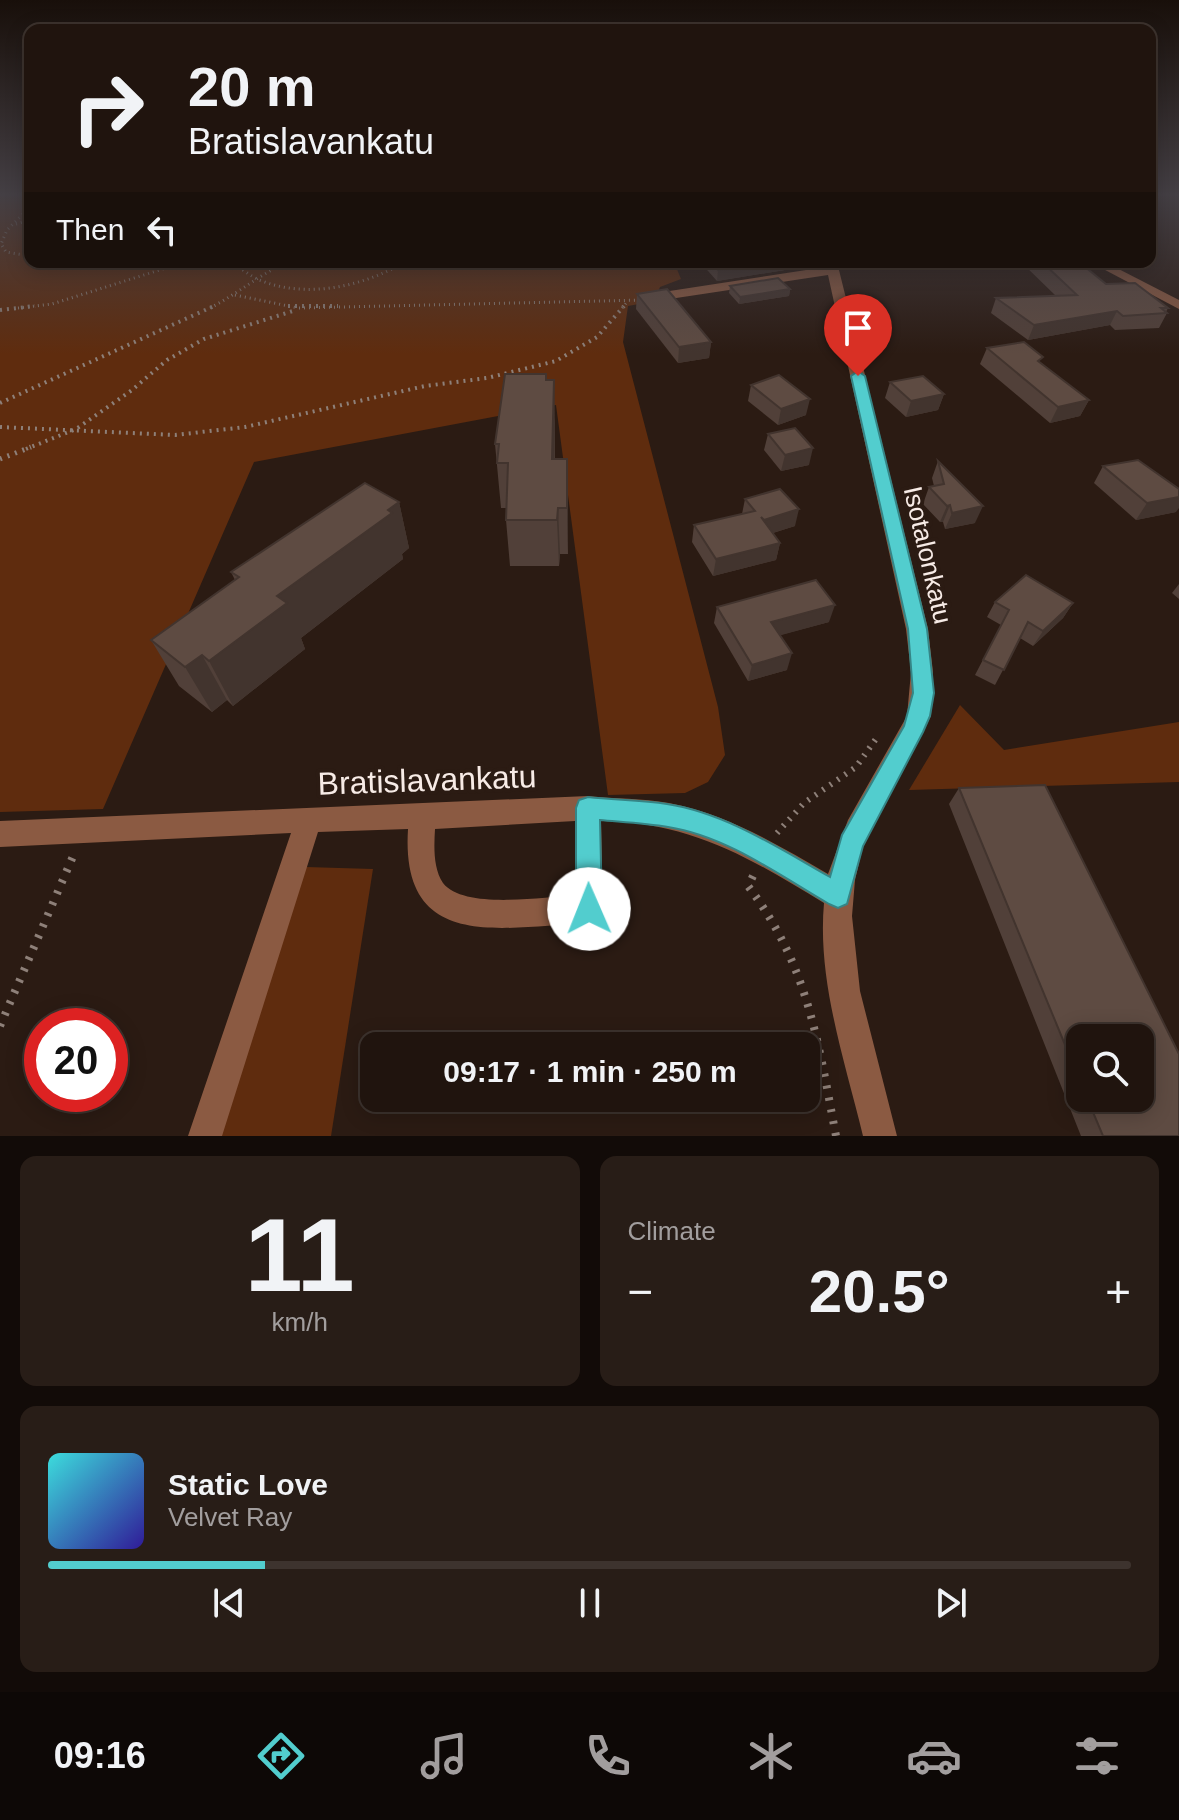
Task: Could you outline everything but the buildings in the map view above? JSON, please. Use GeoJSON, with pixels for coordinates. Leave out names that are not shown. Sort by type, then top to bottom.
{"type":"FeatureCollection","features":[{"type":"Feature","properties":{"kind":"street"},"geometry":{"type":"LineString","coordinates":[[663,296],[821,268]]}},
{"type":"Feature","properties":{"kind":"street","name":"Isotalonkatu"},"geometry":{"type":"LineString","coordinates":[[832,268],[917,629],[924,693],[912,732],[851,843],[838,895],[837,917],[845,990],[880,1136]]}},
{"type":"Feature","properties":{"kind":"street"},"geometry":{"type":"LineString","coordinates":[[1108,268],[1179,305]]}},
{"type":"Feature","properties":{"kind":"street"},"geometry":{"type":"LineString","coordinates":[[423,817],[419,840],[423,872],[435,894],[453,908],[481,912],[589,909],[588,808]]}},
{"type":"Feature","properties":{"kind":"street","name":"Bratislavankatu"},"geometry":{"type":"LineString","coordinates":[[0,834],[85,827],[423,817],[588,808],[669,816],[699,824],[749,845],[838,895]]}},
{"type":"Feature","properties":{"kind":"street"},"geometry":{"type":"LineString","coordinates":[[205,1136],[309,819]]}},
{"type":"Feature","properties":{"kind":"path"},"geometry":{"type":"LineString","coordinates":[[2,248],[24,256]]}},
{"type":"Feature","properties":{"kind":"path"},"geometry":{"type":"LineString","coordinates":[[0,310],[52,304],[166,268]]}},
{"type":"Feature","properties":{"kind":"path"},"geometry":{"type":"LineString","coordinates":[[240,268],[260,281],[329,288],[344,287],[396,268]]}},
{"type":"Feature","properties":{"kind":"path"},"geometry":{"type":"LineString","coordinates":[[0,403],[141,342],[235,295],[256,277],[275,268]]}},
{"type":"Feature","properties":{"kind":"path"},"geometry":{"type":"LineString","coordinates":[[235,295],[300,308],[376,304],[488,305],[509,301],[557,300],[627,302],[663,296]]}},
{"type":"Feature","properties":{"kind":"path"},"geometry":{"type":"LineString","coordinates":[[0,427],[175,435],[245,427],[425,386],[487,378],[556,361],[597,337],[627,302]]}},
{"type":"Feature","properties":{"kind":"path"},"geometry":{"type":"LineString","coordinates":[[0,459],[76,429],[132,390],[167,360],[204,339],[300,308]]}},
{"type":"Feature","properties":{"kind":"path"},"geometry":{"type":"LineString","coordinates":[[780,827],[804,803],[856,767],[884,727]]}},
{"type":"Feature","properties":{"kind":"path"},"geometry":{"type":"LineString","coordinates":[[0,1026],[85,827]]}},
{"type":"Feature","properties":{"kind":"path"},"geometry":{"type":"LineString","coordinates":[[748,886],[787,940],[800,972],[836,1136]]}},
{"type":"Feature","properties":{"kind":"shaded area"},"geometry":{"type":"Polygon","coordinates":[[[0,248],[24,248],[24,268],[676,268],[681,279],[660,287],[657,294],[661,300],[628,306],[623,342],[718,707],[725,755],[708,782],[685,793],[608,795],[556,405],[254,462],[103,809],[0,812],[0,248]]]}},
{"type":"Feature","properties":{"kind":"shaded area"},"geometry":{"type":"Polygon","coordinates":[[[960,705],[1004,750],[1179,722],[1179,782],[909,790],[960,705]]]}},
{"type":"Feature","properties":{"kind":"shaded area"},"geometry":{"type":"Polygon","coordinates":[[[306,867],[373,869],[331,1136],[219,1136],[306,867]]]}},
{"type":"Feature","properties":{"kind":"route"},"geometry":{"type":"LineString","coordinates":[[589,909],[588,808],[638,811],[699,824],[749,845],[838,895],[851,843],[912,732],[924,693],[917,629],[858,376]]}}]}
